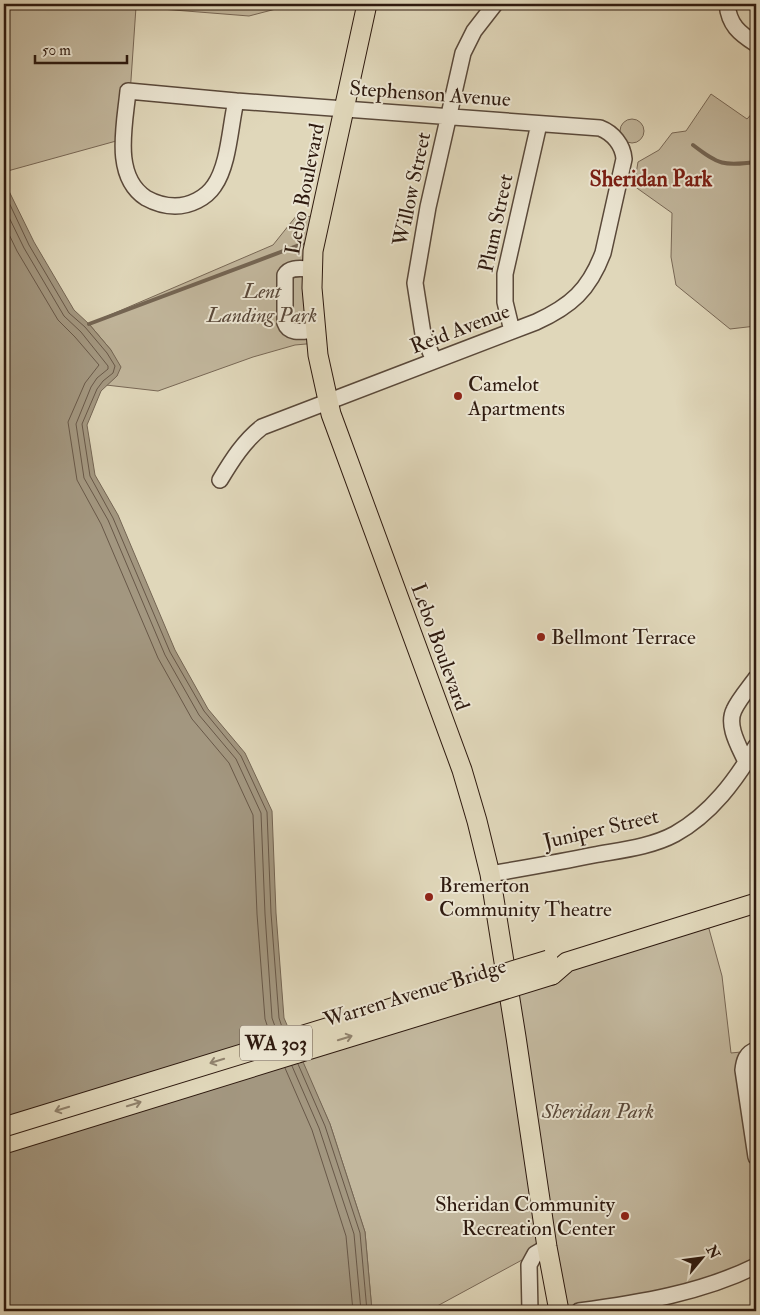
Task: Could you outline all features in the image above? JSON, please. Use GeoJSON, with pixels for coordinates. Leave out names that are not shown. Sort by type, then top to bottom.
{"type":"FeatureCollection","features":[{"type":"Feature","properties":{"kind":"main road","name":"Lebo Boulevard"},"geometry":{"type":"LineString","coordinates":[[367,4],[313,251],[315,330],[319,364],[335,426],[462,770],[478,821],[490,874],[546,1246],[559,1311]]}},
{"type":"Feature","properties":{"kind":"main road","name":"WA 303"},"geometry":{"type":"LineString","coordinates":[[550,967],[756,902]]}},
{"type":"Feature","properties":{"kind":"main road","name":"Warren Avenue Bridge"},"geometry":{"type":"LineString","coordinates":[[4,1127],[550,967]]}},
{"type":"Feature","properties":{"kind":"main road","name":"Warren Avenue Bridge"},"geometry":{"type":"LineString","coordinates":[[4,1144],[550,967]]}},
{"type":"Feature","properties":{"kind":"street","name":"Willow Street"},"geometry":{"type":"LineString","coordinates":[[434,361],[423,334],[415,284],[428,207],[463,53],[474,31],[495,4]]}},
{"type":"Feature","properties":{"kind":"street"},"geometry":{"type":"LineString","coordinates":[[727,4],[728,15],[738,32],[756,44]]}},
{"type":"Feature","properties":{"kind":"street","name":"Stephenson Avenue"},"geometry":{"type":"LineString","coordinates":[[236,101],[222,168],[214,187],[199,200],[177,206],[156,203],[140,193],[128,175],[125,163],[124,139],[128,91],[236,101],[600,128],[617,141]]}},
{"type":"Feature","properties":{"kind":"street","name":"Plum Street"},"geometry":{"type":"LineString","coordinates":[[512,331],[505,302],[505,274],[539,124]]}},
{"type":"Feature","properties":{"kind":"street","name":"Reid Avenue"},"geometry":{"type":"LineString","coordinates":[[220,480],[246,441],[262,427],[536,322],[568,305],[586,287],[599,266],[603,253],[623,166],[623,154],[617,141]]}},
{"type":"Feature","properties":{"kind":"street"},"geometry":{"type":"LineString","coordinates":[[312,269],[292,269],[284,275],[285,323],[287,329],[291,331],[315,330]]}},
{"type":"Feature","properties":{"kind":"street"},"geometry":{"type":"LineString","coordinates":[[746,762],[732,730],[733,711],[756,678]]}},
{"type":"Feature","properties":{"kind":"street","name":"Juniper Street"},"geometry":{"type":"LineString","coordinates":[[490,874],[627,849],[652,843],[674,834],[714,804],[756,746]]}},
{"type":"Feature","properties":{"kind":"street"},"geometry":{"type":"LineString","coordinates":[[754,1050],[744,1060],[744,1070],[756,1157]]}},
{"type":"Feature","properties":{"kind":"street"},"geometry":{"type":"LineString","coordinates":[[530,1311],[529,1265],[535,1254],[546,1246]]}},
{"type":"Feature","properties":{"kind":"street"},"geometry":{"type":"LineString","coordinates":[[579,1311],[679,1294],[730,1278],[756,1266]]}},
{"type":"Feature","properties":{"kind":"green space"},"geometry":{"type":"Polygon","coordinates":[[[4,4],[295,4],[249,16],[136,7],[127,138],[4,172],[4,4]]]}},
{"type":"Feature","properties":{"kind":"green space"},"geometry":{"type":"Polygon","coordinates":[[[711,94],[747,119],[756,109],[756,326],[730,329],[676,285],[671,257],[672,213],[634,186],[638,162],[659,150],[672,133],[686,131],[711,94]]]}},
{"type":"Feature","properties":{"kind":"green space"},"geometry":{"type":"Polygon","coordinates":[[[632,119],[641,122],[644,131],[641,140],[632,143],[623,140],[620,131],[623,122],[632,119]]]}},
{"type":"Feature","properties":{"kind":"green space","name":"Lent Landing Park"},"geometry":{"type":"Polygon","coordinates":[[[297,215],[320,218],[317,343],[295,345],[253,357],[158,391],[106,385],[117,376],[111,350],[89,324],[273,245],[297,215]]]}},
{"type":"Feature","properties":{"kind":"green space","name":"Sheridan Park"},"geometry":{"type":"Polygon","coordinates":[[[706,918],[722,976],[731,1053],[751,1051],[744,1060],[756,1157],[756,1266],[579,1311],[559,1311],[546,1247],[428,1311],[372,1311],[365,1232],[330,1124],[298,1053],[706,918]]]}},
{"type":"Feature","properties":{"kind":"water"},"geometry":{"type":"Polygon","coordinates":[[[4,181],[34,242],[74,310],[89,324],[111,350],[121,367],[117,376],[101,391],[87,425],[95,475],[118,515],[175,650],[208,709],[245,753],[272,811],[276,913],[284,1018],[330,1124],[365,1232],[372,1311],[4,1311],[4,181]]]}},
{"type":"Feature","properties":{"kind":"waterway"},"geometry":{"type":"LineString","coordinates":[[693,145],[709,157],[728,164],[756,162]]}},
{"type":"Feature","properties":{"kind":"waterway"},"geometry":{"type":"LineString","coordinates":[[89,324],[302,244]]}},
{"type":"Feature","properties":{"kind":"place","name":"Camelot Apartments"},"geometry":{"type":"Point","coordinates":[458,396]}},
{"type":"Feature","properties":{"kind":"place","name":"Bellmont Terrace"},"geometry":{"type":"Point","coordinates":[541,637]}},
{"type":"Feature","properties":{"kind":"place","name":"Bremerton Community Theatre"},"geometry":{"type":"Point","coordinates":[429,897]}},
{"type":"Feature","properties":{"kind":"place","name":"Sheridan Community Recreation Center"},"geometry":{"type":"Point","coordinates":[625,1216]}},
{"type":"Feature","properties":{"kind":"district","name":"Sheridan Park"},"geometry":{"type":"Point","coordinates":[651,179]}}]}
